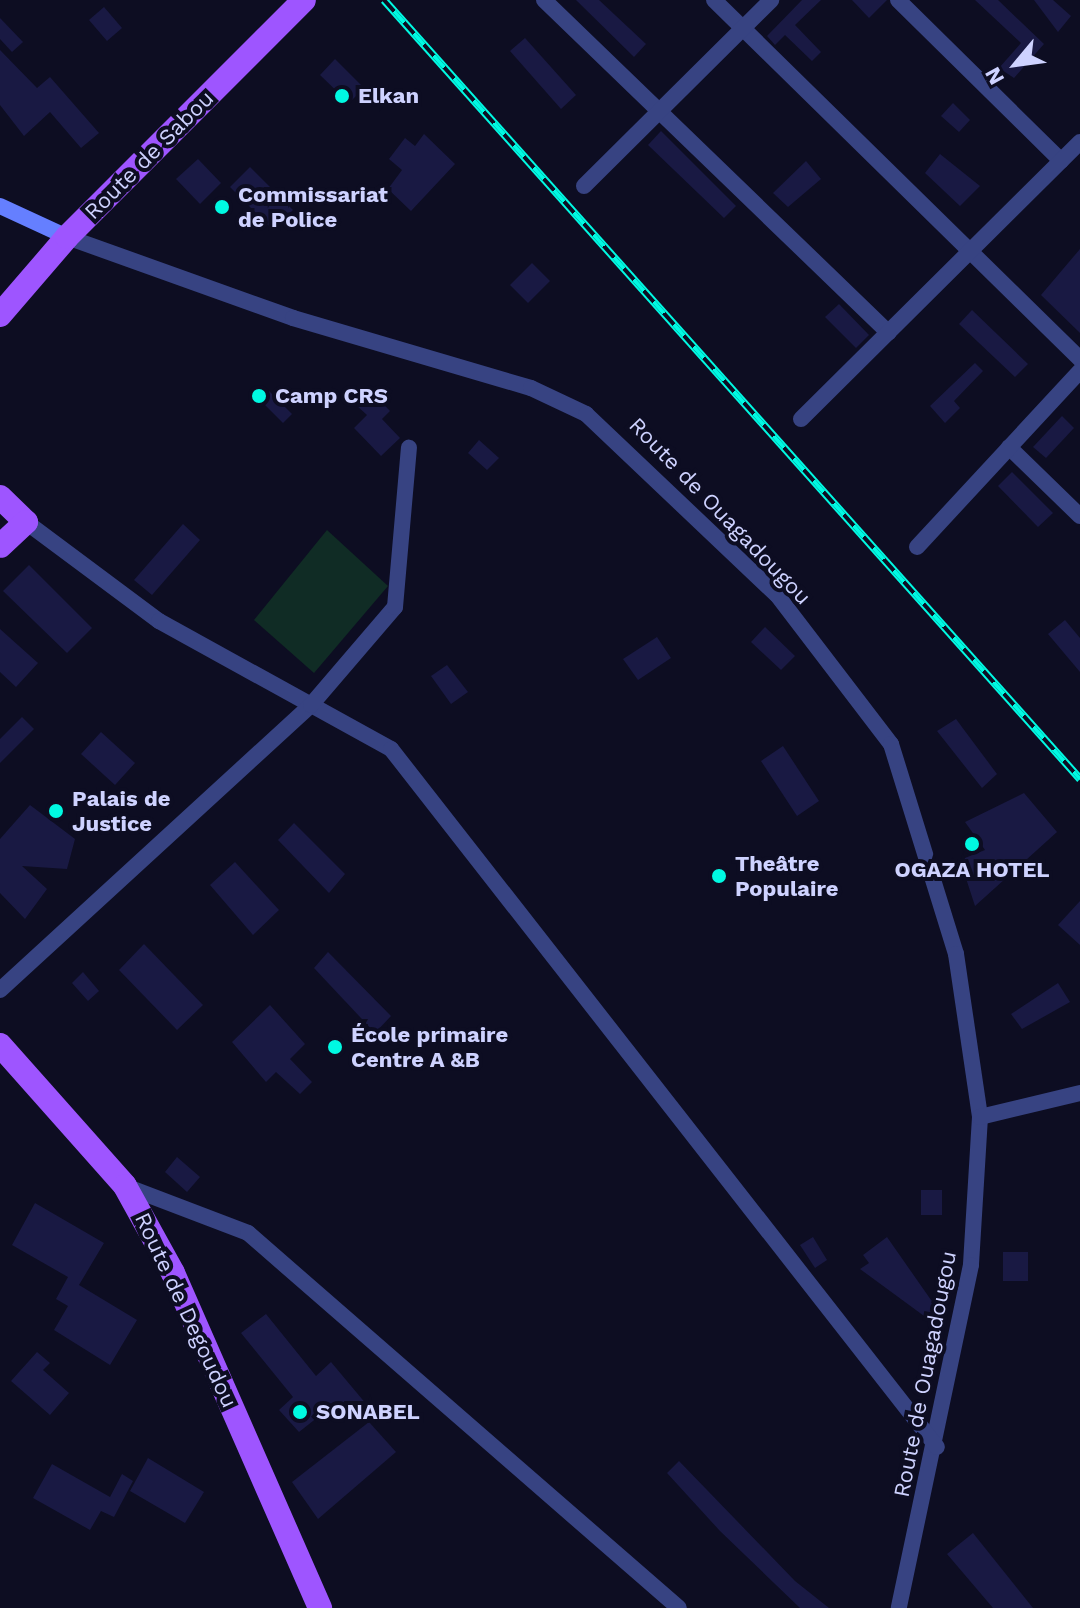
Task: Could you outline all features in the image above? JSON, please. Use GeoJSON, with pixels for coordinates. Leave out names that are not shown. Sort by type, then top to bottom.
{"type":"FeatureCollection","features":[{"type":"Feature","properties":{"kind":"main road","name":"Route de Sabou"},"geometry":{"type":"LineString","coordinates":[[0,315],[67,237],[304,0]]}},
{"type":"Feature","properties":{"kind":"main road","name":"Route de Ouagadougou"},"geometry":{"type":"LineString","coordinates":[[0,206],[67,237]]}},
{"type":"Feature","properties":{"kind":"main road"},"geometry":{"type":"LineString","coordinates":[[0,497],[26,522],[0,546]]}},
{"type":"Feature","properties":{"kind":"main road","name":"Route de Degoudou"},"geometry":{"type":"LineString","coordinates":[[0,1045],[125,1186],[173,1273],[320,1608]]}},
{"type":"Feature","properties":{"kind":"street"},"geometry":{"type":"LineString","coordinates":[[544,0],[889,333]]}},
{"type":"Feature","properties":{"kind":"street"},"geometry":{"type":"LineString","coordinates":[[714,0],[1080,359]]}},
{"type":"Feature","properties":{"kind":"street"},"geometry":{"type":"LineString","coordinates":[[584,186],[771,0]]}},
{"type":"Feature","properties":{"kind":"street"},"geometry":{"type":"LineString","coordinates":[[898,0],[1061,161]]}},
{"type":"Feature","properties":{"kind":"street"},"geometry":{"type":"LineString","coordinates":[[801,419],[1080,142]]}},
{"type":"Feature","properties":{"kind":"street","name":"Route de Ouagadougou"},"geometry":{"type":"LineString","coordinates":[[67,237],[293,318],[531,388],[608,429],[777,595],[891,744],[956,954],[980,1117],[971,1265],[937,1447],[899,1608]]}},
{"type":"Feature","properties":{"kind":"street"},"geometry":{"type":"LineString","coordinates":[[917,547],[1080,371]]}},
{"type":"Feature","properties":{"kind":"street"},"geometry":{"type":"LineString","coordinates":[[1009,447],[1080,516]]}},
{"type":"Feature","properties":{"kind":"street"},"geometry":{"type":"LineString","coordinates":[[0,990],[311,705],[395,607],[409,448]]}},
{"type":"Feature","properties":{"kind":"street"},"geometry":{"type":"LineString","coordinates":[[26,522],[159,621],[391,749],[937,1447]]}},
{"type":"Feature","properties":{"kind":"street"},"geometry":{"type":"LineString","coordinates":[[980,1117],[1080,1093]]}},
{"type":"Feature","properties":{"kind":"street"},"geometry":{"type":"LineString","coordinates":[[125,1186],[248,1233],[679,1608]]}},
{"type":"Feature","properties":{"kind":"green space"},"geometry":{"type":"Polygon","coordinates":[[[327,530],[388,586],[314,673],[254,620],[327,530]]]}},
{"type":"Feature","properties":{"kind":"building"},"geometry":{"type":"Polygon","coordinates":[[[576,0],[599,0],[646,44],[634,57],[576,0]]]}},
{"type":"Feature","properties":{"kind":"building"},"geometry":{"type":"Polygon","coordinates":[[[802,0],[821,0],[795,25],[821,52],[812,61],[785,35],[775,45],[767,36],[802,0]]]}},
{"type":"Feature","properties":{"kind":"building"},"geometry":{"type":"Polygon","coordinates":[[[852,0],[887,0],[869,18],[852,0]]]}},
{"type":"Feature","properties":{"kind":"building"},"geometry":{"type":"Polygon","coordinates":[[[975,0],[998,0],[1044,44],[1014,78],[999,68],[1021,43],[975,0]]]}},
{"type":"Feature","properties":{"kind":"building"},"geometry":{"type":"Polygon","coordinates":[[[1034,0],[1053,0],[1071,16],[1058,32],[1034,0]]]}},
{"type":"Feature","properties":{"kind":"building"},"geometry":{"type":"Polygon","coordinates":[[[104,7],[122,28],[107,41],[89,20],[104,7]]]}},
{"type":"Feature","properties":{"kind":"building"},"geometry":{"type":"Polygon","coordinates":[[[0,18],[23,42],[12,52],[0,39],[0,18]]]}},
{"type":"Feature","properties":{"kind":"building"},"geometry":{"type":"Polygon","coordinates":[[[525,38],[576,95],[561,109],[510,51],[525,38]]]}},
{"type":"Feature","properties":{"kind":"building"},"geometry":{"type":"Polygon","coordinates":[[[0,50],[37,88],[50,77],[99,133],[81,148],[50,112],[24,136],[0,105],[0,50]]]}},
{"type":"Feature","properties":{"kind":"building"},"geometry":{"type":"Polygon","coordinates":[[[335,59],[364,88],[349,103],[320,75],[335,59]]]}},
{"type":"Feature","properties":{"kind":"building"},"geometry":{"type":"Polygon","coordinates":[[[953,103],[970,120],[959,132],[941,116],[953,103]]]}},
{"type":"Feature","properties":{"kind":"building"},"geometry":{"type":"Polygon","coordinates":[[[661,131],[736,206],[724,218],[648,145],[661,131]]]}},
{"type":"Feature","properties":{"kind":"building"},"geometry":{"type":"Polygon","coordinates":[[[424,134],[455,164],[411,211],[388,189],[402,170],[389,159],[405,138],[415,146],[424,134]]]}},
{"type":"Feature","properties":{"kind":"building"},"geometry":{"type":"Polygon","coordinates":[[[940,154],[980,186],[960,206],[925,173],[940,154]]]}},
{"type":"Feature","properties":{"kind":"building"},"geometry":{"type":"Polygon","coordinates":[[[198,159],[221,183],[200,204],[176,179],[198,159]]]}},
{"type":"Feature","properties":{"kind":"building"},"geometry":{"type":"Polygon","coordinates":[[[806,161],[821,179],[788,207],[773,193],[806,161]]]}},
{"type":"Feature","properties":{"kind":"building"},"geometry":{"type":"Polygon","coordinates":[[[250,167],[293,210],[273,230],[230,187],[250,167]]]}},
{"type":"Feature","properties":{"kind":"building"},"geometry":{"type":"Polygon","coordinates":[[[1080,249],[1080,333],[1041,295],[1080,249]]]}},
{"type":"Feature","properties":{"kind":"building"},"geometry":{"type":"Polygon","coordinates":[[[532,263],[550,281],[528,303],[510,285],[532,263]]]}},
{"type":"Feature","properties":{"kind":"building"},"geometry":{"type":"Polygon","coordinates":[[[839,304],[869,335],[856,348],[825,317],[839,304]]]}},
{"type":"Feature","properties":{"kind":"building"},"geometry":{"type":"Polygon","coordinates":[[[972,310],[1028,364],[1015,377],[959,324],[972,310]]]}},
{"type":"Feature","properties":{"kind":"building"},"geometry":{"type":"Polygon","coordinates":[[[975,363],[983,371],[954,401],[960,408],[945,423],[930,406],[975,363]]]}},
{"type":"Feature","properties":{"kind":"building"},"geometry":{"type":"Polygon","coordinates":[[[370,390],[390,411],[382,419],[400,438],[381,456],[354,428],[367,415],[356,405],[370,390]]]}},
{"type":"Feature","properties":{"kind":"building"},"geometry":{"type":"Polygon","coordinates":[[[269,391],[292,414],[283,423],[260,400],[269,391]]]}},
{"type":"Feature","properties":{"kind":"building"},"geometry":{"type":"Polygon","coordinates":[[[1062,416],[1074,428],[1046,458],[1033,447],[1062,416]]]}},
{"type":"Feature","properties":{"kind":"building"},"geometry":{"type":"Polygon","coordinates":[[[479,440],[499,458],[487,470],[468,453],[479,440]]]}},
{"type":"Feature","properties":{"kind":"building"},"geometry":{"type":"Polygon","coordinates":[[[1012,472],[1053,513],[1038,527],[998,486],[1012,472]]]}},
{"type":"Feature","properties":{"kind":"building"},"geometry":{"type":"Polygon","coordinates":[[[183,524],[200,540],[152,595],[134,580],[183,524]]]}},
{"type":"Feature","properties":{"kind":"building"},"geometry":{"type":"Polygon","coordinates":[[[29,565],[92,628],[67,653],[3,591],[29,565]]]}},
{"type":"Feature","properties":{"kind":"building"},"geometry":{"type":"Polygon","coordinates":[[[1065,620],[1080,638],[1080,672],[1048,634],[1065,620]]]}},
{"type":"Feature","properties":{"kind":"building"},"geometry":{"type":"Polygon","coordinates":[[[765,627],[795,656],[781,670],[751,642],[765,627]]]}},
{"type":"Feature","properties":{"kind":"building"},"geometry":{"type":"Polygon","coordinates":[[[0,629],[38,663],[16,687],[0,672],[0,629]]]}},
{"type":"Feature","properties":{"kind":"building"},"geometry":{"type":"Polygon","coordinates":[[[657,637],[671,658],[638,680],[623,659],[657,637]]]}},
{"type":"Feature","properties":{"kind":"building"},"geometry":{"type":"Polygon","coordinates":[[[447,665],[468,692],[451,704],[431,676],[447,665]]]}},
{"type":"Feature","properties":{"kind":"building"},"geometry":{"type":"Polygon","coordinates":[[[22,717],[34,729],[0,763],[0,739],[22,717]]]}},
{"type":"Feature","properties":{"kind":"building"},"geometry":{"type":"Polygon","coordinates":[[[956,719],[997,774],[982,788],[937,731],[956,719]]]}},
{"type":"Feature","properties":{"kind":"building"},"geometry":{"type":"Polygon","coordinates":[[[101,732],[135,763],[115,785],[81,754],[101,732]]]}},
{"type":"Feature","properties":{"kind":"building"},"geometry":{"type":"Polygon","coordinates":[[[783,746],[819,801],[797,816],[761,761],[783,746]]]}},
{"type":"Feature","properties":{"kind":"building"},"geometry":{"type":"Polygon","coordinates":[[[1024,793],[1057,832],[975,906],[960,860],[985,850],[965,822],[1024,793]]]}},
{"type":"Feature","properties":{"kind":"building"},"geometry":{"type":"Polygon","coordinates":[[[30,805],[75,839],[67,869],[22,866],[47,889],[25,919],[0,893],[0,839],[30,805]]]}},
{"type":"Feature","properties":{"kind":"building"},"geometry":{"type":"Polygon","coordinates":[[[294,823],[345,874],[329,893],[278,840],[294,823]]]}},
{"type":"Feature","properties":{"kind":"building"},"geometry":{"type":"Polygon","coordinates":[[[235,862],[279,910],[253,935],[210,885],[235,862]]]}},
{"type":"Feature","properties":{"kind":"building"},"geometry":{"type":"Polygon","coordinates":[[[1080,901],[1080,945],[1058,925],[1080,901]]]}},
{"type":"Feature","properties":{"kind":"building"},"geometry":{"type":"Polygon","coordinates":[[[144,944],[203,1005],[177,1030],[119,970],[144,944]]]}},
{"type":"Feature","properties":{"kind":"building"},"geometry":{"type":"Polygon","coordinates":[[[328,952],[391,1016],[375,1033],[314,968],[328,952]]]}},
{"type":"Feature","properties":{"kind":"building"},"geometry":{"type":"Polygon","coordinates":[[[83,972],[99,991],[88,1001],[72,983],[83,972]]]}},
{"type":"Feature","properties":{"kind":"building"},"geometry":{"type":"Polygon","coordinates":[[[1058,983],[1070,1002],[1022,1029],[1011,1014],[1058,983]]]}},
{"type":"Feature","properties":{"kind":"building"},"geometry":{"type":"Polygon","coordinates":[[[270,1005],[305,1044],[290,1059],[312,1082],[300,1094],[276,1072],[266,1082],[232,1042],[270,1005]]]}},
{"type":"Feature","properties":{"kind":"building"},"geometry":{"type":"Polygon","coordinates":[[[177,1157],[200,1177],[187,1192],[165,1172],[177,1157]]]}},
{"type":"Feature","properties":{"kind":"building"},"geometry":{"type":"Polygon","coordinates":[[[921,1190],[942,1190],[942,1215],[921,1215],[921,1190]]]}},
{"type":"Feature","properties":{"kind":"building"},"geometry":{"type":"Polygon","coordinates":[[[35,1203],[104,1243],[79,1285],[137,1320],[110,1365],[54,1330],[68,1306],[56,1299],[68,1277],[12,1245],[35,1203]]]}},
{"type":"Feature","properties":{"kind":"building"},"geometry":{"type":"Polygon","coordinates":[[[813,1237],[827,1260],[815,1268],[800,1245],[813,1237]]]}},
{"type":"Feature","properties":{"kind":"building"},"geometry":{"type":"Polygon","coordinates":[[[887,1237],[931,1300],[940,1303],[935,1324],[860,1269],[869,1263],[863,1255],[887,1237]]]}},
{"type":"Feature","properties":{"kind":"building"},"geometry":{"type":"Polygon","coordinates":[[[1003,1252],[1028,1252],[1028,1281],[1003,1281],[1003,1252]]]}},
{"type":"Feature","properties":{"kind":"building"},"geometry":{"type":"Polygon","coordinates":[[[266,1314],[316,1376],[331,1362],[367,1405],[355,1416],[337,1402],[299,1432],[279,1410],[293,1397],[241,1333],[266,1314]]]}},
{"type":"Feature","properties":{"kind":"building"},"geometry":{"type":"Polygon","coordinates":[[[37,1352],[50,1363],[43,1370],[69,1393],[50,1415],[11,1381],[37,1352]]]}},
{"type":"Feature","properties":{"kind":"building"},"geometry":{"type":"Polygon","coordinates":[[[369,1422],[396,1452],[318,1519],[292,1482],[369,1422]]]}},
{"type":"Feature","properties":{"kind":"building"},"geometry":{"type":"Polygon","coordinates":[[[148,1458],[204,1492],[185,1523],[130,1491],[148,1458]]]}},
{"type":"Feature","properties":{"kind":"building"},"geometry":{"type":"Polygon","coordinates":[[[679,1461],[795,1581],[829,1608],[800,1608],[720,1531],[667,1473],[679,1461]]]}},
{"type":"Feature","properties":{"kind":"building"},"geometry":{"type":"Polygon","coordinates":[[[52,1464],[110,1497],[122,1474],[133,1481],[114,1517],[101,1511],[90,1530],[33,1498],[52,1464]]]}},
{"type":"Feature","properties":{"kind":"building"},"geometry":{"type":"Polygon","coordinates":[[[973,1533],[1033,1608],[993,1608],[947,1554],[973,1533]]]}},
{"type":"Feature","properties":{"kind":"railway"},"geometry":{"type":"LineString","coordinates":[[384,0],[1080,779]]}},
{"type":"Feature","properties":{"kind":"place","name":"Elkan"},"geometry":{"type":"Point","coordinates":[342,96]}},
{"type":"Feature","properties":{"kind":"place","name":"Commissariat de Police"},"geometry":{"type":"Point","coordinates":[222,207]}},
{"type":"Feature","properties":{"kind":"place","name":"Camp CRS"},"geometry":{"type":"Point","coordinates":[259,396]}},
{"type":"Feature","properties":{"kind":"place","name":"Palais de Justice"},"geometry":{"type":"Point","coordinates":[56,811]}},
{"type":"Feature","properties":{"kind":"place","name":"OGAZA HOTEL"},"geometry":{"type":"Point","coordinates":[972,844]}},
{"type":"Feature","properties":{"kind":"place","name":"Theâtre Populaire"},"geometry":{"type":"Point","coordinates":[719,876]}},
{"type":"Feature","properties":{"kind":"place","name":"École primaire Centre A &B"},"geometry":{"type":"Point","coordinates":[335,1047]}},
{"type":"Feature","properties":{"kind":"place","name":"SONABEL"},"geometry":{"type":"Point","coordinates":[300,1412]}}]}
